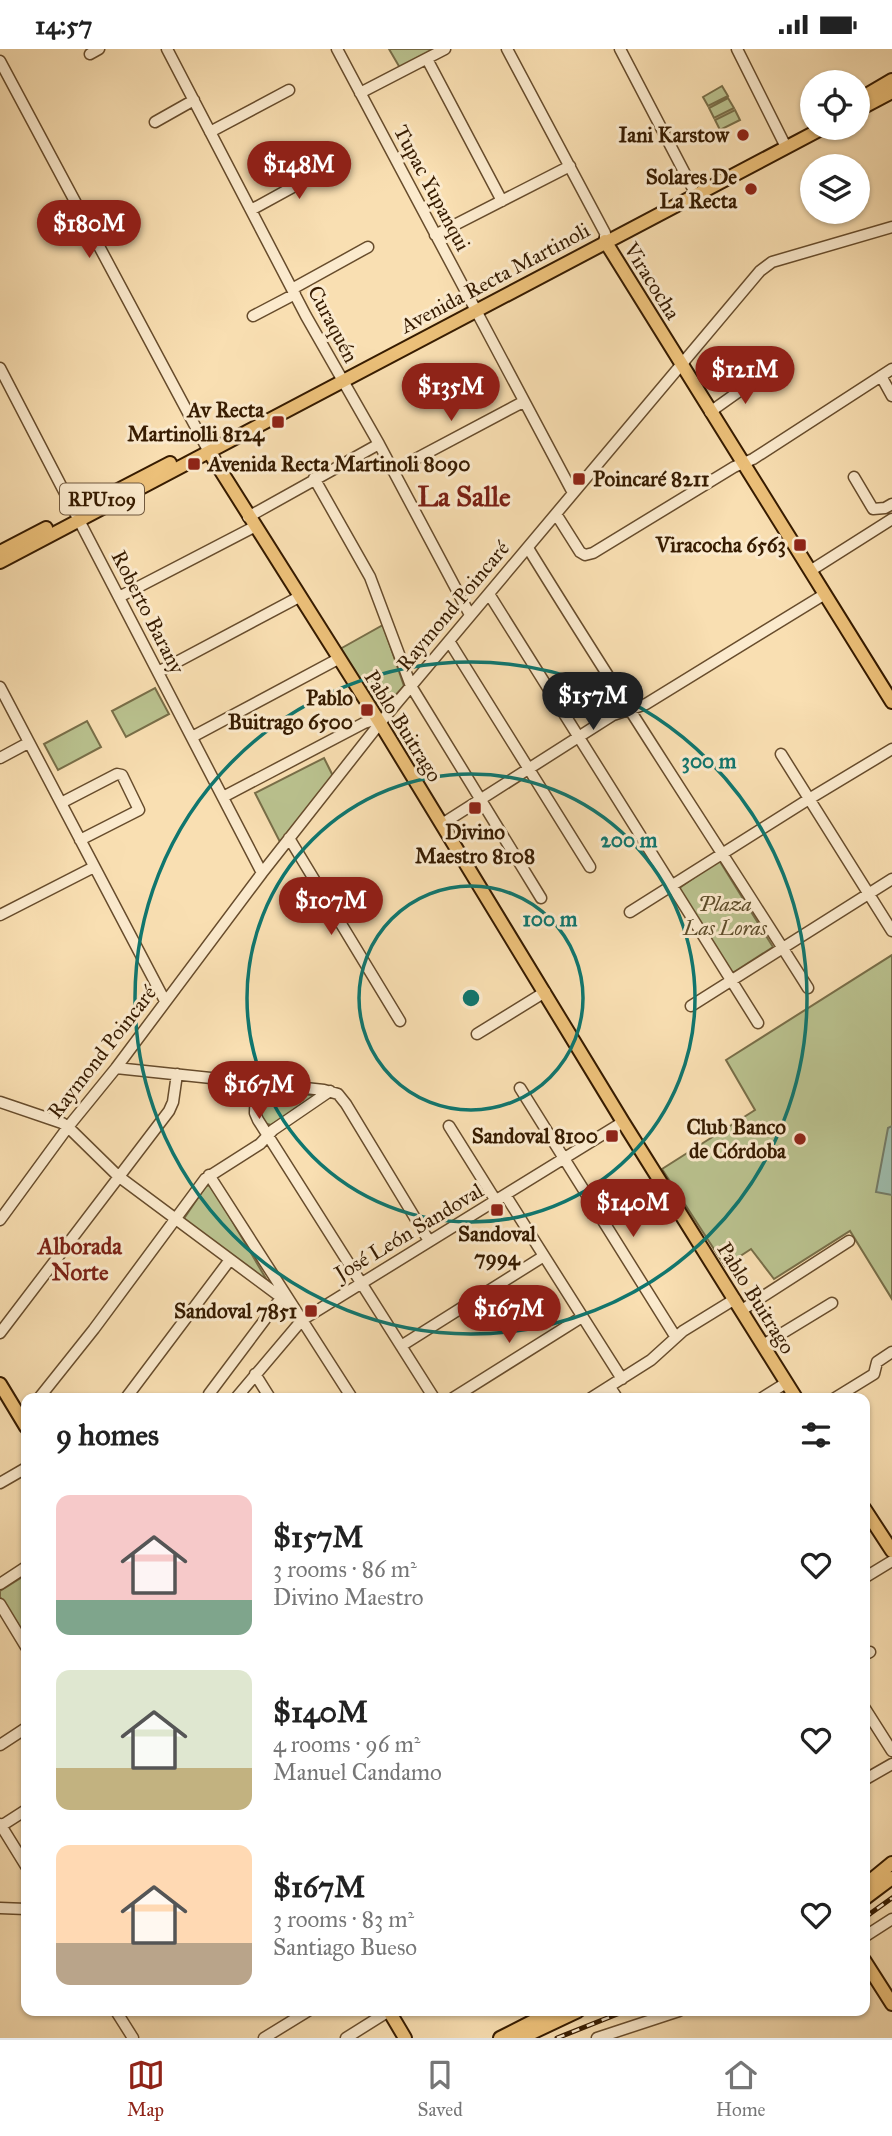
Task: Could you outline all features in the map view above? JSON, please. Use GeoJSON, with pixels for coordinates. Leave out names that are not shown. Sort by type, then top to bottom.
{"type":"FeatureCollection","features":[{"type":"Feature","properties":{"kind":"main road"},"geometry":{"type":"LineString","coordinates":[[870,93],[892,80]]}},
{"type":"Feature","properties":{"kind":"main road"},"geometry":{"type":"LineString","coordinates":[[870,103],[888,93]]}},
{"type":"Feature","properties":{"kind":"main road","name":"Avenida Recta Martinoli"},"geometry":{"type":"LineString","coordinates":[[0,552],[207,449],[800,132]]}},
{"type":"Feature","properties":{"kind":"main road","name":"Avenida Recta Martinoli"},"geometry":{"type":"LineString","coordinates":[[605,237],[692,187],[800,137]]}},
{"type":"Feature","properties":{"kind":"main road","name":"Viracocha"},"geometry":{"type":"LineString","coordinates":[[605,237],[710,412],[890,693]]}},
{"type":"Feature","properties":{"kind":"main road","name":"Pablo Buitrago"},"geometry":{"type":"LineString","coordinates":[[207,449],[379,721],[623,1122],[793,1393]]}},
{"type":"Feature","properties":{"kind":"main road","name":"Avenida Recta Martinoli"},"geometry":{"type":"LineString","coordinates":[[0,562],[77,516]]}},
{"type":"Feature","properties":{"kind":"main road"},"geometry":{"type":"LineString","coordinates":[[0,1384],[21,1414]]}},
{"type":"Feature","properties":{"kind":"main road"},"geometry":{"type":"LineString","coordinates":[[870,1517],[892,1551]]}},
{"type":"Feature","properties":{"kind":"main road"},"geometry":{"type":"LineString","coordinates":[[870,1881],[892,1863]]}},
{"type":"Feature","properties":{"kind":"main road"},"geometry":{"type":"LineString","coordinates":[[870,1894],[892,1878]]}},
{"type":"Feature","properties":{"kind":"main road"},"geometry":{"type":"LineString","coordinates":[[870,1969],[892,2004]]}},
{"type":"Feature","properties":{"kind":"main road"},"geometry":{"type":"LineString","coordinates":[[392,2016],[404,2037]]}},
{"type":"Feature","properties":{"kind":"main road"},"geometry":{"type":"LineString","coordinates":[[500,2038],[543,2016]]}},
{"type":"Feature","properties":{"kind":"main road"},"geometry":{"type":"LineString","coordinates":[[520,2038],[567,2016]]}},
{"type":"Feature","properties":{"kind":"street","name":"Tupac Yupanqui"},"geometry":{"type":"LineString","coordinates":[[337,49],[573,493]]}},
{"type":"Feature","properties":{"kind":"street"},"geometry":{"type":"LineString","coordinates":[[360,93],[445,49]]}},
{"type":"Feature","properties":{"kind":"street","name":"Viracocha"},"geometry":{"type":"LineString","coordinates":[[507,49],[605,237]]}},
{"type":"Feature","properties":{"kind":"street"},"geometry":{"type":"LineString","coordinates":[[620,49],[692,187]]}},
{"type":"Feature","properties":{"kind":"street"},"geometry":{"type":"LineString","coordinates":[[737,49],[784,143]]}},
{"type":"Feature","properties":{"kind":"street","name":"Curaquén"},"geometry":{"type":"LineString","coordinates":[[169,50],[293,292],[470,615]]}},
{"type":"Feature","properties":{"kind":"street"},"geometry":{"type":"LineString","coordinates":[[427,59],[502,201]]}},
{"type":"Feature","properties":{"kind":"street","name":"Pablo Buitrago"},"geometry":{"type":"LineString","coordinates":[[0,61],[207,449]]}},
{"type":"Feature","properties":{"kind":"street"},"geometry":{"type":"LineString","coordinates":[[210,132],[289,90]]}},
{"type":"Feature","properties":{"kind":"street"},"geometry":{"type":"LineString","coordinates":[[155,122],[194,100]]}},
{"type":"Feature","properties":{"kind":"street"},"geometry":{"type":"LineString","coordinates":[[251,210],[333,165]]}},
{"type":"Feature","properties":{"kind":"street"},"geometry":{"type":"LineString","coordinates":[[435,235],[570,166]]}},
{"type":"Feature","properties":{"kind":"street","name":"Raymond Poincaré"},"geometry":{"type":"LineString","coordinates":[[0,1220],[379,721],[766,266],[892,227]]}},
{"type":"Feature","properties":{"kind":"street"},"geometry":{"type":"LineString","coordinates":[[253,316],[368,247]]}},
{"type":"Feature","properties":{"kind":"street","name":"Roberto Barany"},"geometry":{"type":"LineString","coordinates":[[0,368],[262,873]]}},
{"type":"Feature","properties":{"kind":"street"},"geometry":{"type":"LineString","coordinates":[[556,514],[580,552],[588,555],[753,459],[892,369]]}},
{"type":"Feature","properties":{"kind":"street"},"geometry":{"type":"LineString","coordinates":[[710,412],[762,375]]}},
{"type":"Feature","properties":{"kind":"street"},"geometry":{"type":"LineString","coordinates":[[881,376],[892,396]]}},
{"type":"Feature","properties":{"kind":"street"},"geometry":{"type":"LineString","coordinates":[[393,471],[523,402]]}},
{"type":"Feature","properties":{"kind":"street"},"geometry":{"type":"LineString","coordinates":[[119,597],[251,522],[314,478],[379,445]]}},
{"type":"Feature","properties":{"kind":"street"},"geometry":{"type":"LineString","coordinates":[[854,477],[873,509],[892,504]]}},
{"type":"Feature","properties":{"kind":"street"},"geometry":{"type":"LineString","coordinates":[[314,478],[370,577],[411,686],[541,898]]}},
{"type":"Feature","properties":{"kind":"street"},"geometry":{"type":"LineString","coordinates":[[810,571],[892,519]]}},
{"type":"Feature","properties":{"kind":"street"},"geometry":{"type":"LineString","coordinates":[[528,548],[628,710],[808,988]]}},
{"type":"Feature","properties":{"kind":"street"},"geometry":{"type":"LineString","coordinates":[[489,594],[758,1023]]}},
{"type":"Feature","properties":{"kind":"street"},"geometry":{"type":"LineString","coordinates":[[442,824],[613,715],[646,704],[825,594]]}},
{"type":"Feature","properties":{"kind":"street"},"geometry":{"type":"LineString","coordinates":[[158,672],[299,597]]}},
{"type":"Feature","properties":{"kind":"street"},"geometry":{"type":"LineString","coordinates":[[449,641],[590,867]]}},
{"type":"Feature","properties":{"kind":"street"},"geometry":{"type":"LineString","coordinates":[[192,737],[338,659]]}},
{"type":"Feature","properties":{"kind":"street"},"geometry":{"type":"LineString","coordinates":[[0,687],[165,1001]]}},
{"type":"Feature","properties":{"kind":"street"},"geometry":{"type":"LineString","coordinates":[[223,797],[365,723],[379,721]]}},
{"type":"Feature","properties":{"kind":"street"},"geometry":{"type":"LineString","coordinates":[[0,758],[28,743]]}},
{"type":"Feature","properties":{"kind":"street"},"geometry":{"type":"LineString","coordinates":[[630,912],[892,749]]}},
{"type":"Feature","properties":{"kind":"street"},"geometry":{"type":"LineString","coordinates":[[780,754],[892,931]]}},
{"type":"Feature","properties":{"kind":"street"},"geometry":{"type":"LineString","coordinates":[[61,803],[117,774],[122,775],[139,810],[80,840]]}},
{"type":"Feature","properties":{"kind":"street"},"geometry":{"type":"LineString","coordinates":[[289,838],[400,1021]]}},
{"type":"Feature","properties":{"kind":"street"},"geometry":{"type":"LineString","coordinates":[[0,915],[94,867]]}},
{"type":"Feature","properties":{"kind":"street"},"geometry":{"type":"LineString","coordinates":[[691,1006],[892,879]]}},
{"type":"Feature","properties":{"kind":"street"},"geometry":{"type":"LineString","coordinates":[[477,1034],[545,992]]}},
{"type":"Feature","properties":{"kind":"street"},"geometry":{"type":"LineString","coordinates":[[116,1068],[338,1094],[429,1241]]}},
{"type":"Feature","properties":{"kind":"street"},"geometry":{"type":"LineString","coordinates":[[0,1333],[172,1107],[177,1074]]}},
{"type":"Feature","properties":{"kind":"street"},"geometry":{"type":"LineString","coordinates":[[256,1084],[256,1113],[267,1135],[431,1393]]}},
{"type":"Feature","properties":{"kind":"street"},"geometry":{"type":"LineString","coordinates":[[520,1088],[676,1336]]}},
{"type":"Feature","properties":{"kind":"street"},"geometry":{"type":"LineString","coordinates":[[43,1393],[209,1175],[260,1144],[267,1135],[330,1091]]}},
{"type":"Feature","properties":{"kind":"street"},"geometry":{"type":"LineString","coordinates":[[0,1102],[68,1127],[118,1176],[290,1304]]}},
{"type":"Feature","properties":{"kind":"street","name":"José León Sandoval"},"geometry":{"type":"LineString","coordinates":[[240,1393],[302,1320],[623,1122]]}},
{"type":"Feature","properties":{"kind":"street"},"geometry":{"type":"LineString","coordinates":[[449,1126],[544,1256],[622,1379]]}},
{"type":"Feature","properties":{"kind":"street"},"geometry":{"type":"LineString","coordinates":[[209,1175],[349,1393]]}},
{"type":"Feature","properties":{"kind":"street"},"geometry":{"type":"LineString","coordinates":[[600,1393],[657,1355],[676,1336],[849,1241]]}},
{"type":"Feature","properties":{"kind":"street"},"geometry":{"type":"LineString","coordinates":[[401,1346],[544,1256]]}},
{"type":"Feature","properties":{"kind":"street"},"geometry":{"type":"LineString","coordinates":[[130,1393],[229,1261]]}},
{"type":"Feature","properties":{"kind":"street"},"geometry":{"type":"LineString","coordinates":[[210,1393],[281,1298]]}},
{"type":"Feature","properties":{"kind":"street"},"geometry":{"type":"LineString","coordinates":[[763,1345],[832,1303]]}},
{"type":"Feature","properties":{"kind":"street"},"geometry":{"type":"LineString","coordinates":[[461,1393],[582,1317]]}},
{"type":"Feature","properties":{"kind":"street"},"geometry":{"type":"LineString","coordinates":[[843,1393],[874,1374],[877,1361],[892,1352]]}},
{"type":"Feature","properties":{"kind":"street"},"geometry":{"type":"LineString","coordinates":[[255,1374],[267,1393]]}},
{"type":"Feature","properties":{"kind":"street"},"geometry":{"type":"LineString","coordinates":[[770,1393],[786,1383]]}},
{"type":"Feature","properties":{"kind":"street"},"geometry":{"type":"LineString","coordinates":[[610,1387],[614,1393]]}},
{"type":"Feature","properties":{"kind":"street"},"geometry":{"type":"LineString","coordinates":[[0,1483],[21,1471]]}},
{"type":"Feature","properties":{"kind":"street"},"geometry":{"type":"LineString","coordinates":[[870,1574],[892,1561]]}},
{"type":"Feature","properties":{"kind":"street"},"geometry":{"type":"LineString","coordinates":[[0,1584],[21,1571]]}},
{"type":"Feature","properties":{"kind":"street"},"geometry":{"type":"LineString","coordinates":[[0,1604],[21,1639]]}},
{"type":"Feature","properties":{"kind":"street"},"geometry":{"type":"LineString","coordinates":[[870,1716],[892,1751]]}},
{"type":"Feature","properties":{"kind":"street"},"geometry":{"type":"LineString","coordinates":[[0,1745],[21,1731]]}},
{"type":"Feature","properties":{"kind":"street"},"geometry":{"type":"LineString","coordinates":[[870,1777],[892,1764]]}},
{"type":"Feature","properties":{"kind":"street"},"geometry":{"type":"LineString","coordinates":[[21,1813],[1,1825],[21,1858]]}},
{"type":"Feature","properties":{"kind":"street"},"geometry":{"type":"LineString","coordinates":[[0,1908],[21,1909]]}},
{"type":"Feature","properties":{"kind":"street"},"geometry":{"type":"LineString","coordinates":[[870,1933],[892,1919]]}},
{"type":"Feature","properties":{"kind":"street"},"geometry":{"type":"LineString","coordinates":[[119,2016],[133,2038]]}},
{"type":"Feature","properties":{"kind":"street"},"geometry":{"type":"LineString","coordinates":[[264,2038],[300,2016]]}},
{"type":"Feature","properties":{"kind":"street"},"geometry":{"type":"LineString","coordinates":[[346,2038],[381,2016]]}},
{"type":"Feature","properties":{"kind":"street"},"geometry":{"type":"LineString","coordinates":[[597,2038],[664,2016]]}},
{"type":"Feature","properties":{"kind":"green space"},"geometry":{"type":"Polygon","coordinates":[[[389,49],[434,49],[400,68],[389,49]]]}},
{"type":"Feature","properties":{"kind":"green space"},"geometry":{"type":"Polygon","coordinates":[[[722,86],[728,96],[708,106],[703,97],[722,86]]]}},
{"type":"Feature","properties":{"kind":"green space"},"geometry":{"type":"Polygon","coordinates":[[[728,98],[734,108],[714,118],[709,108],[728,98]]]}},
{"type":"Feature","properties":{"kind":"green space"},"geometry":{"type":"Polygon","coordinates":[[[735,110],[740,120],[720,130],[715,120],[735,110]]]}},
{"type":"Feature","properties":{"kind":"green space"},"geometry":{"type":"Polygon","coordinates":[[[383,625],[404,686],[379,713],[340,649],[383,625]]]}},
{"type":"Feature","properties":{"kind":"green space"},"geometry":{"type":"Polygon","coordinates":[[[155,688],[169,714],[126,737],[112,711],[155,688]]]}},
{"type":"Feature","properties":{"kind":"green space"},"geometry":{"type":"Polygon","coordinates":[[[87,721],[101,747],[58,770],[44,744],[87,721]]]}},
{"type":"Feature","properties":{"kind":"green space"},"geometry":{"type":"Polygon","coordinates":[[[324,758],[333,776],[281,844],[255,793],[324,758]]]}},
{"type":"Feature","properties":{"kind":"green space","name":"Plaza Las Loras"},"geometry":{"type":"Polygon","coordinates":[[[719,860],[773,947],[731,974],[678,889],[719,860]]]}},
{"type":"Feature","properties":{"kind":"green space","name":"Club Banco de Córdoba"},"geometry":{"type":"Polygon","coordinates":[[[892,955],[892,1299],[850,1231],[774,1279],[751,1249],[725,1266],[662,1169],[755,1110],[726,1060],[892,955]]]}},
{"type":"Feature","properties":{"kind":"green space"},"geometry":{"type":"Polygon","coordinates":[[[262,1089],[317,1096],[271,1125],[264,1123],[260,1114],[262,1089]]]}},
{"type":"Feature","properties":{"kind":"green space"},"geometry":{"type":"Polygon","coordinates":[[[211,1185],[268,1284],[183,1220],[206,1186],[211,1185]]]}},
{"type":"Feature","properties":{"kind":"green space"},"geometry":{"type":"Polygon","coordinates":[[[21,1578],[21,1631],[0,1597],[0,1591],[21,1578]]]}},
{"type":"Feature","properties":{"kind":"shaded area"},"geometry":{"type":"Polygon","coordinates":[[[892,1126],[892,1195],[876,1192],[888,1128],[892,1126]]]}},
{"type":"Feature","properties":{"kind":"railway"},"geometry":{"type":"LineString","coordinates":[[870,1914],[892,1898]]}},
{"type":"Feature","properties":{"kind":"railway"},"geometry":{"type":"LineString","coordinates":[[557,2038],[612,2016]]}},
{"type":"Feature","properties":{"kind":"place","name":"Iani Karstow"},"geometry":{"type":"Point","coordinates":[743,135]}},
{"type":"Feature","properties":{"kind":"place","name":"Solares De La Recta"},"geometry":{"type":"Point","coordinates":[751,189]}},
{"type":"Feature","properties":{"kind":"place","name":"Av Recta Martinolli 8124"},"geometry":{"type":"Point","coordinates":[278,422]}},
{"type":"Feature","properties":{"kind":"place","name":"Avenida Recta Martinoli 8090"},"geometry":{"type":"Point","coordinates":[194,464]}},
{"type":"Feature","properties":{"kind":"place","name":"Poincaré 8211"},"geometry":{"type":"Point","coordinates":[579,479]}},
{"type":"Feature","properties":{"kind":"place","name":"Viracocha 6563"},"geometry":{"type":"Point","coordinates":[800,545]}},
{"type":"Feature","properties":{"kind":"place","name":"Pablo Buitrago 6500"},"geometry":{"type":"Point","coordinates":[367,710]}},
{"type":"Feature","properties":{"kind":"place","name":"Divino Maestro 8108"},"geometry":{"type":"Point","coordinates":[475,808]}},
{"type":"Feature","properties":{"kind":"place","name":"Sandoval 8100"},"geometry":{"type":"Point","coordinates":[612,1136]}},
{"type":"Feature","properties":{"kind":"place","name":"Club Banco de Córdoba"},"geometry":{"type":"Point","coordinates":[800,1139]}},
{"type":"Feature","properties":{"kind":"place","name":"Sandoval 7994"},"geometry":{"type":"Point","coordinates":[497,1210]}},
{"type":"Feature","properties":{"kind":"place","name":"Sandoval 7851"},"geometry":{"type":"Point","coordinates":[311,1311]}},
{"type":"Feature","properties":{"kind":"district","name":"La Salle"},"geometry":{"type":"Point","coordinates":[464,496]}},
{"type":"Feature","properties":{"kind":"district","name":"Alborada Norte"},"geometry":{"type":"Point","coordinates":[80,1259]}}]}
